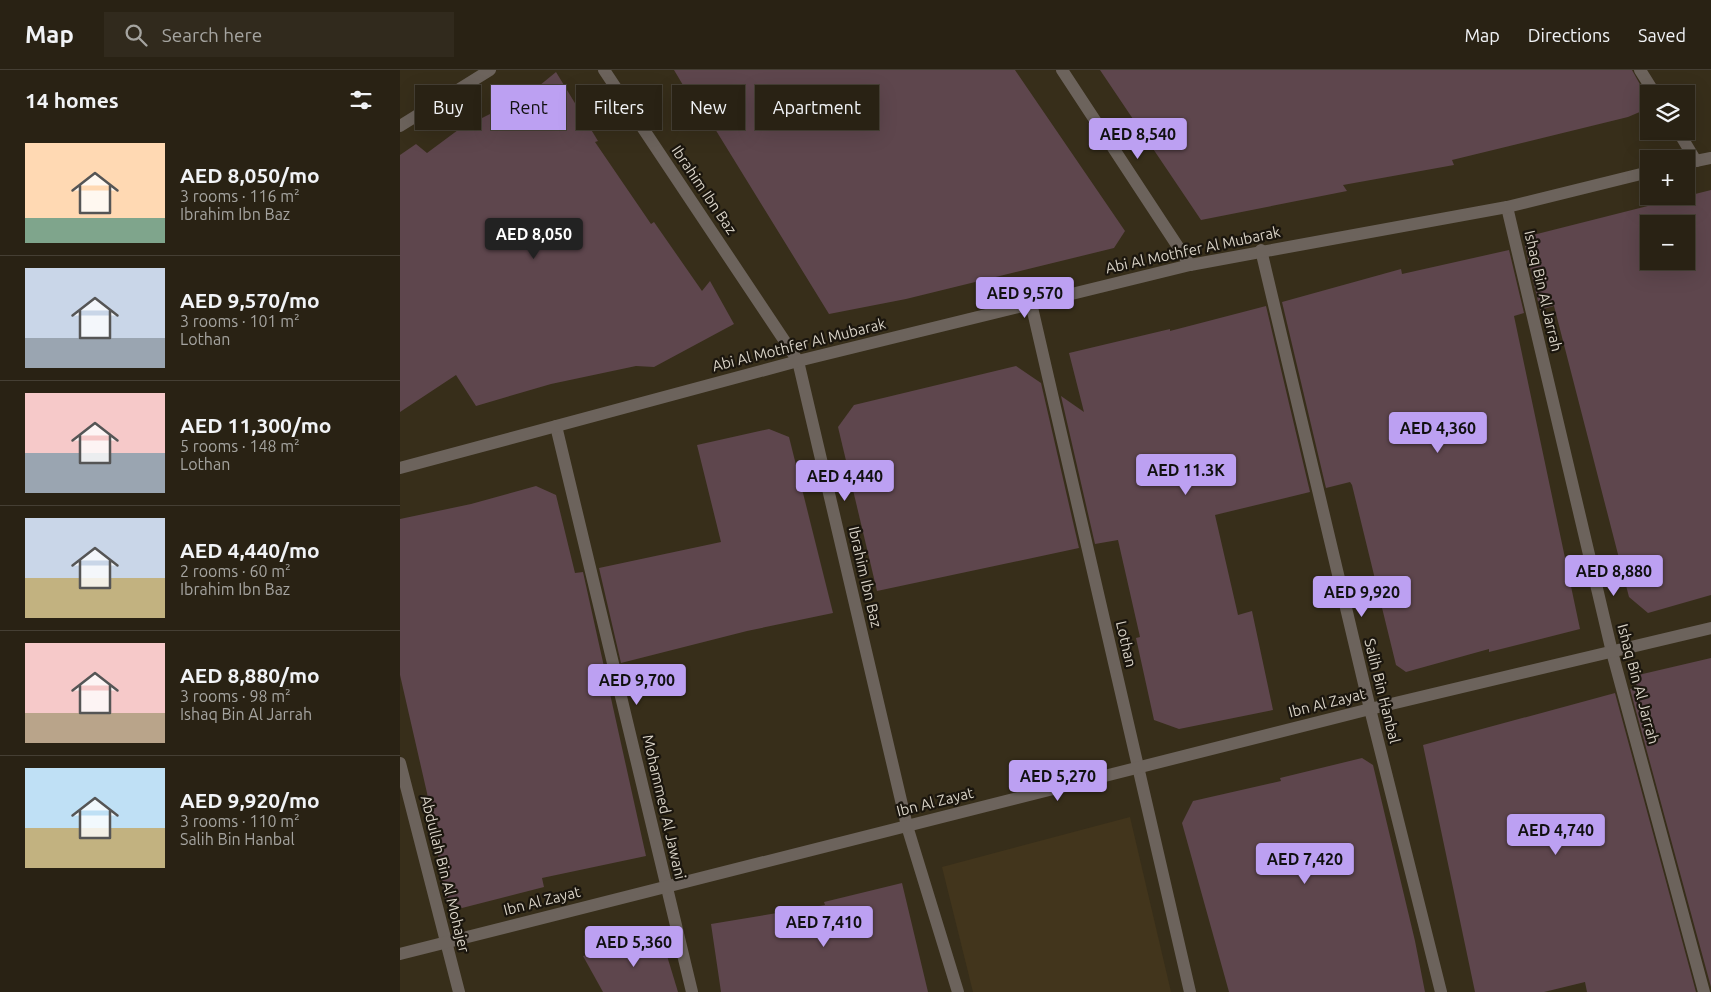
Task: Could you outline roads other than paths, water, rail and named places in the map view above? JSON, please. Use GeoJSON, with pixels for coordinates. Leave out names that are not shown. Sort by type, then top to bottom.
{"type":"FeatureCollection","features":[{"type":"Feature","properties":{"kind":"street"},"geometry":{"type":"LineString","coordinates":[[400,126],[490,70]]}},
{"type":"Feature","properties":{"kind":"street","name":"Ibrahim Ibn Baz"},"geometry":{"type":"LineString","coordinates":[[604,70],[798,361],[907,826],[958,992]]}},
{"type":"Feature","properties":{"kind":"street"},"geometry":{"type":"LineString","coordinates":[[1062,70],[1190,265]]}},
{"type":"Feature","properties":{"kind":"street"},"geometry":{"type":"LineString","coordinates":[[1640,70],[1649,85]]}},
{"type":"Feature","properties":{"kind":"street"},"geometry":{"type":"LineString","coordinates":[[1695,161],[1711,158]]}},
{"type":"Feature","properties":{"kind":"street","name":"Abi Al Mothfer Al Mubarak"},"geometry":{"type":"LineString","coordinates":[[400,468],[798,361],[1190,265],[1261,250],[1506,207],[1640,174]]}},
{"type":"Feature","properties":{"kind":"street","name":"Ishaq Bin Al Jarrah"},"geometry":{"type":"LineString","coordinates":[[1506,207],[1612,652],[1704,992]]}},
{"type":"Feature","properties":{"kind":"street","name":"Salih Bin Hanbal"},"geometry":{"type":"LineString","coordinates":[[1261,250],[1370,709],[1441,992]]}},
{"type":"Feature","properties":{"kind":"street","name":"Lothan"},"geometry":{"type":"LineString","coordinates":[[1031,303],[1190,992]]}},
{"type":"Feature","properties":{"kind":"street","name":"Mohammed Al Jawani"},"geometry":{"type":"LineString","coordinates":[[556,426],[692,992]]}},
{"type":"Feature","properties":{"kind":"street","name":"Ibn Al Zayat"},"geometry":{"type":"LineString","coordinates":[[400,954],[1370,709],[1711,628]]}},
{"type":"Feature","properties":{"kind":"street","name":"Abdullah Bin Al Mohajer"},"geometry":{"type":"LineString","coordinates":[[400,764],[459,992]]}}]}
